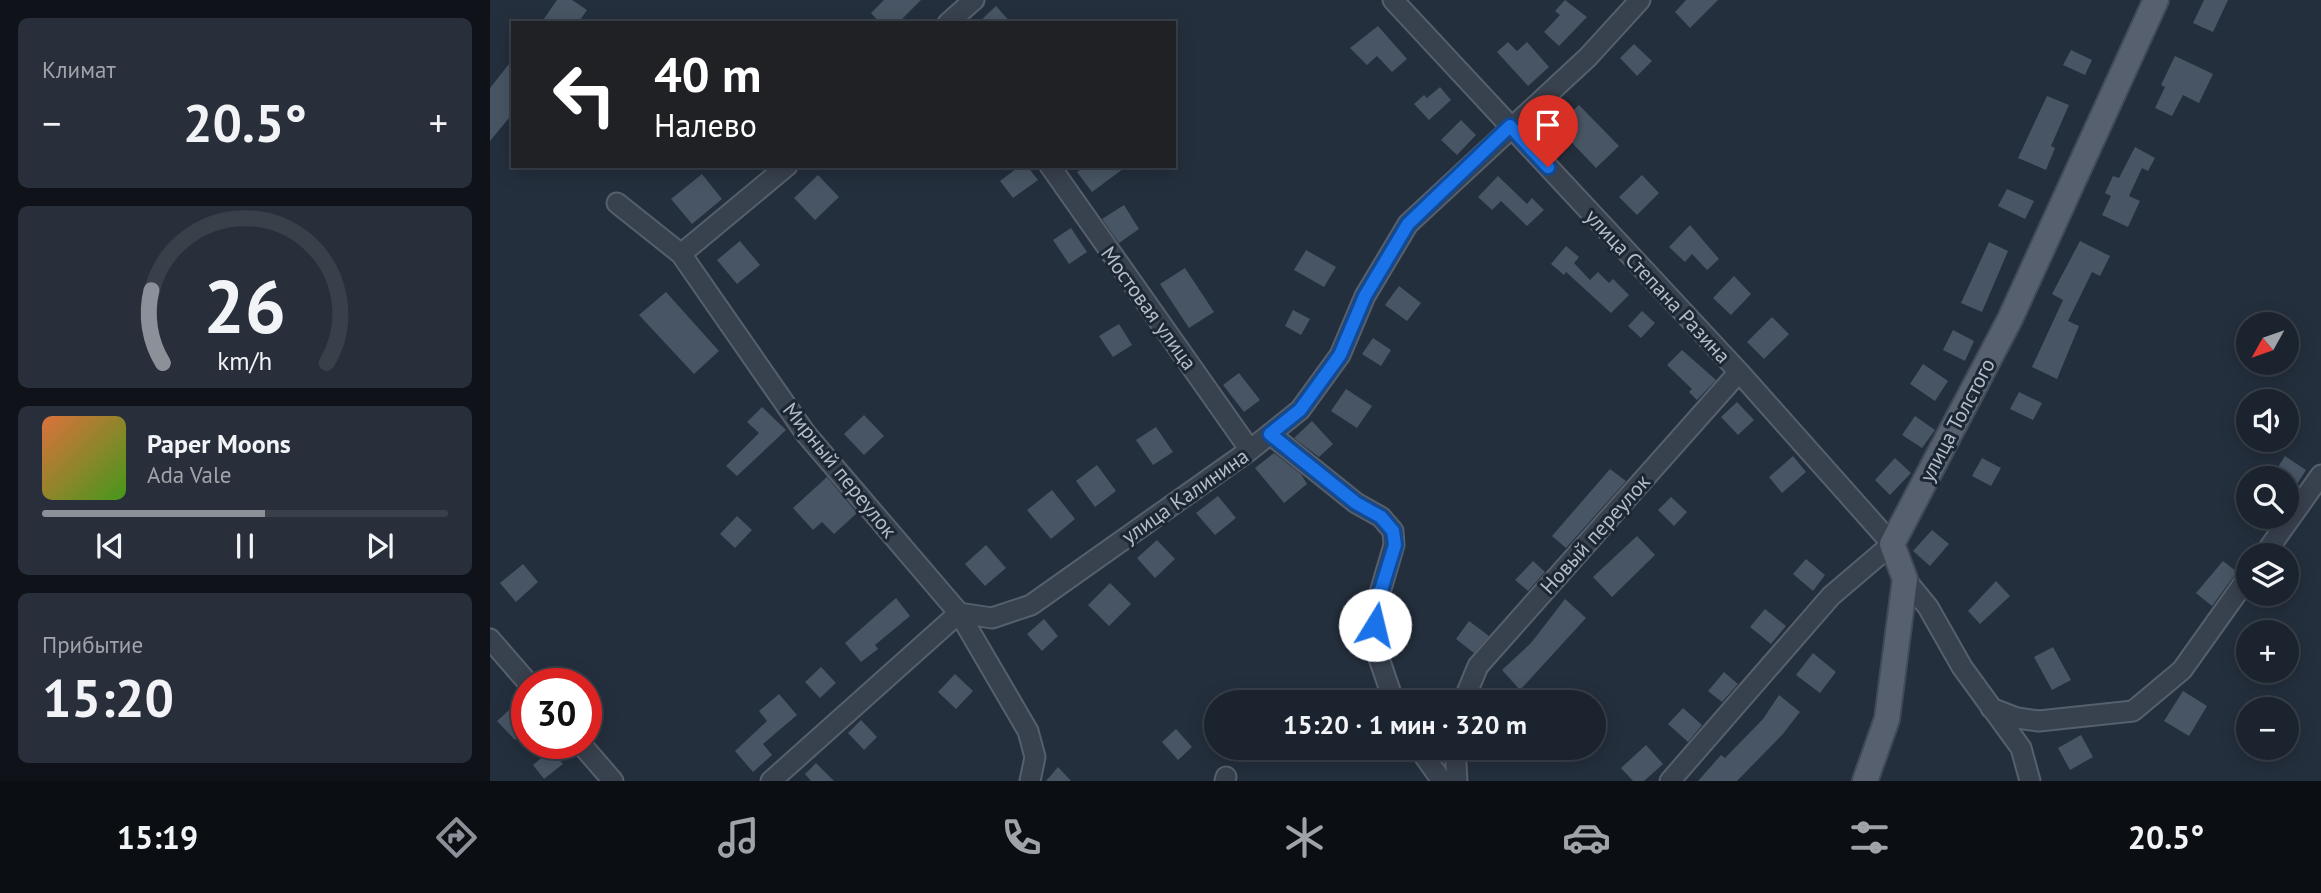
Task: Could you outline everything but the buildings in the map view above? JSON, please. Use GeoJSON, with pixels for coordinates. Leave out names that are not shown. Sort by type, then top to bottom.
{"type":"FeatureCollection","features":[{"type":"Feature","properties":{"kind":"main road","name":"улица Толстого"},"geometry":{"type":"LineString","coordinates":[[1892,544],[2010,319],[2156,0]]}},
{"type":"Feature","properties":{"kind":"main road"},"geometry":{"type":"LineString","coordinates":[[1865,781],[1887,719],[1905,579],[1892,544]]}},
{"type":"Feature","properties":{"kind":"street"},"geometry":{"type":"LineString","coordinates":[[951,21],[974,0]]}},
{"type":"Feature","properties":{"kind":"street","name":"улица Степана Разина"},"geometry":{"type":"LineString","coordinates":[[1393,0],[1739,372],[1892,544]]}},
{"type":"Feature","properties":{"kind":"street","name":"улица Калинина"},"geometry":{"type":"LineString","coordinates":[[959,613],[992,618],[1031,605],[1251,450],[1300,410],[1340,355],[1365,296],[1408,224],[1510,126],[1588,57],[1640,0]]}},
{"type":"Feature","properties":{"kind":"street"},"geometry":{"type":"LineString","coordinates":[[681,254],[785,168]]}},
{"type":"Feature","properties":{"kind":"street","name":"Мостовая улица"},"geometry":{"type":"LineString","coordinates":[[1050,168],[1251,450]]}},
{"type":"Feature","properties":{"kind":"street","name":"Мирный переулок"},"geometry":{"type":"LineString","coordinates":[[617,203],[681,254],[806,434],[959,613],[1028,731],[1035,757],[1030,781]]}},
{"type":"Feature","properties":{"kind":"street","name":"Новый переулок"},"geometry":{"type":"LineString","coordinates":[[1468,690],[1478,666],[1739,372]]}},
{"type":"Feature","properties":{"kind":"street"},"geometry":{"type":"LineString","coordinates":[[1270,434],[1356,503],[1381,517],[1393,531],[1395,545],[1376,606],[1374,644],[1390,690]]}},
{"type":"Feature","properties":{"kind":"street"},"geometry":{"type":"LineString","coordinates":[[2272,543],[2321,474]]}},
{"type":"Feature","properties":{"kind":"street","name":"улица Толстого"},"geometry":{"type":"LineString","coordinates":[[1670,781],[1831,596],[1892,544]]}},
{"type":"Feature","properties":{"kind":"street"},"geometry":{"type":"LineString","coordinates":[[1905,579],[1928,607],[1962,667],[2021,748],[2030,781]]}},
{"type":"Feature","properties":{"kind":"street"},"geometry":{"type":"LineString","coordinates":[[1991,708],[2017,718],[2039,721],[2133,711],[2182,670],[2236,594]]}},
{"type":"Feature","properties":{"kind":"street"},"geometry":{"type":"LineString","coordinates":[[771,781],[959,613]]}},
{"type":"Feature","properties":{"kind":"street"},"geometry":{"type":"LineString","coordinates":[[490,639],[515,668]]}},
{"type":"Feature","properties":{"kind":"street"},"geometry":{"type":"LineString","coordinates":[[2021,748],[2039,721]]}},
{"type":"Feature","properties":{"kind":"street"},"geometry":{"type":"LineString","coordinates":[[594,759],[613,781]]}},
{"type":"Feature","properties":{"kind":"street"},"geometry":{"type":"LineString","coordinates":[[1427,760],[1442,781]]}},
{"type":"Feature","properties":{"kind":"street"},"geometry":{"type":"LineString","coordinates":[[1456,760],[1457,781]]}},
{"type":"Feature","properties":{"kind":"route"},"geometry":{"type":"LineString","coordinates":[[1375,625],[1376,606],[1395,545],[1393,531],[1381,517],[1356,503],[1270,434],[1300,410],[1340,355],[1365,296],[1408,224],[1510,126],[1548,167]]}}]}
